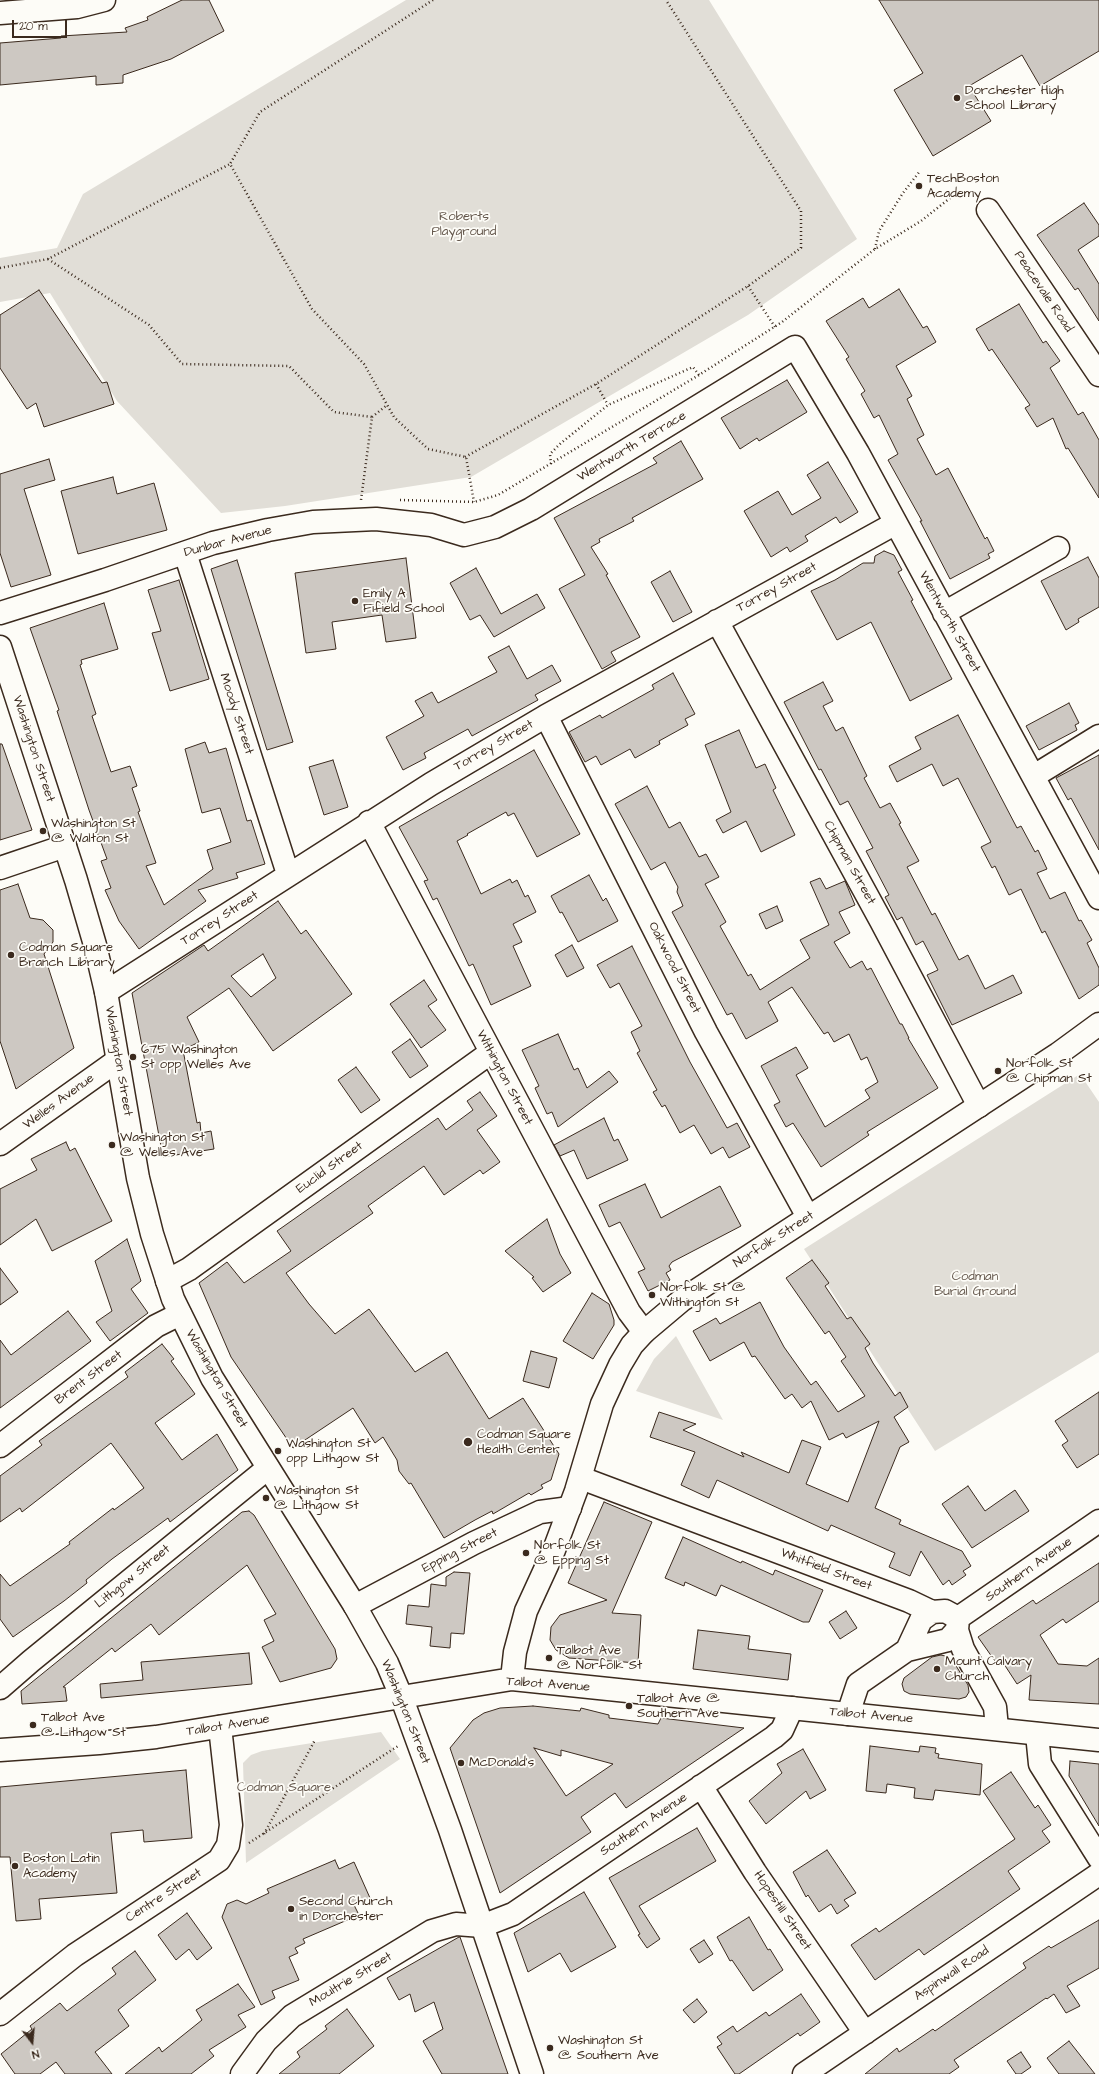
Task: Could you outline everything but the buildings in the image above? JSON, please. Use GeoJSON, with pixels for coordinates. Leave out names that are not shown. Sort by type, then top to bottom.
{"type":"FeatureCollection","features":[{"type":"Feature","properties":{"kind":"street"},"geometry":{"type":"LineString","coordinates":[[0,12],[76,7],[104,0]]}},
{"type":"Feature","properties":{"kind":"street","name":"Peacevale Road"},"geometry":{"type":"LineString","coordinates":[[988,210],[1099,375]]}},
{"type":"Feature","properties":{"kind":"street","name":"Wentworth Street"},"geometry":{"type":"LineString","coordinates":[[796,347],[858,453],[1099,898]]}},
{"type":"Feature","properties":{"kind":"street","name":"Wentworth Terrace"},"geometry":{"type":"LineString","coordinates":[[464,535],[495,527],[531,509],[796,347]]}},
{"type":"Feature","properties":{"kind":"street","name":"Dunbar Avenue"},"geometry":{"type":"LineString","coordinates":[[0,613],[105,580],[213,543],[268,530],[313,522],[367,520],[431,525],[464,535]]}},
{"type":"Feature","properties":{"kind":"street","name":"Torrey Street"},"geometry":{"type":"LineString","coordinates":[[106,992],[369,822],[431,784],[546,716],[896,523]]}},
{"type":"Feature","properties":{"kind":"street"},"geometry":{"type":"LineString","coordinates":[[944,613],[1058,548]]}},
{"type":"Feature","properties":{"kind":"street","name":"Moody Street"},"geometry":{"type":"LineString","coordinates":[[185,553],[288,874]]}},
{"type":"Feature","properties":{"kind":"street","name":"Chipman Street"},"geometry":{"type":"LineString","coordinates":[[717,621],[881,921],[979,1106]]}},
{"type":"Feature","properties":{"kind":"street","name":"Washington Street"},"geometry":{"type":"LineString","coordinates":[[0,647],[84,905],[106,992],[138,1178],[167,1281],[180,1314],[212,1378],[355,1606],[387,1663],[401,1696],[450,1830],[532,2074]]}},
{"type":"Feature","properties":{"kind":"street","name":"Oakwood Street"},"geometry":{"type":"LineString","coordinates":[[546,716],[706,1032],[808,1218]]}},
{"type":"Feature","properties":{"kind":"street"},"geometry":{"type":"LineString","coordinates":[[1034,776],[1099,736]]}},
{"type":"Feature","properties":{"kind":"street","name":"Withington Street"},"geometry":{"type":"LineString","coordinates":[[369,822],[490,1053],[629,1312],[644,1332]]}},
{"type":"Feature","properties":{"kind":"street"},"geometry":{"type":"LineString","coordinates":[[0,868],[65,846]]}},
{"type":"Feature","properties":{"kind":"street","name":"Norfolk Street"},"geometry":{"type":"LineString","coordinates":[[512,1679],[515,1652],[526,1611],[554,1550],[570,1508],[581,1478],[602,1404],[620,1365],[632,1345],[644,1332],[682,1300],[979,1106],[1099,1024]]}},
{"type":"Feature","properties":{"kind":"street","name":"Euclid Street"},"geometry":{"type":"LineString","coordinates":[[167,1281],[189,1269],[490,1053]]}},
{"type":"Feature","properties":{"kind":"street","name":"Welles Avenue"},"geometry":{"type":"LineString","coordinates":[[0,1144],[118,1060]]}},
{"type":"Feature","properties":{"kind":"street","name":"Brent Street"},"geometry":{"type":"LineString","coordinates":[[0,1446],[156,1326],[180,1314]]}},
{"type":"Feature","properties":{"kind":"street","name":"Lithgow Street"},"geometry":{"type":"LineString","coordinates":[[0,1688],[268,1468]]}},
{"type":"Feature","properties":{"kind":"street","name":"Whitfield Street"},"geometry":{"type":"LineString","coordinates":[[581,1478],[909,1601],[932,1612],[945,1611],[958,1624]]}},
{"type":"Feature","properties":{"kind":"street","name":"Epping Street"},"geometry":{"type":"LineString","coordinates":[[355,1606],[474,1544],[540,1512],[570,1508]]}},
{"type":"Feature","properties":{"kind":"street","name":"Southern Avenue"},"geometry":{"type":"LineString","coordinates":[[848,1714],[858,1684],[907,1650],[948,1640],[958,1624],[1099,1521]]}},
{"type":"Feature","properties":{"kind":"street"},"geometry":{"type":"LineString","coordinates":[[907,1650],[921,1620],[932,1612]]}},
{"type":"Feature","properties":{"kind":"street"},"geometry":{"type":"LineString","coordinates":[[958,1624],[963,1649],[995,1707],[997,1728]]}},
{"type":"Feature","properties":{"kind":"street","name":"Talbot Avenue"},"geometry":{"type":"LineString","coordinates":[[0,1750],[99,1744],[220,1727],[401,1696],[512,1679],[997,1728],[1037,1734],[1099,1740]]}},
{"type":"Feature","properties":{"kind":"street","name":"Southern Avenue"},"geometry":{"type":"LineString","coordinates":[[482,1926],[514,1914],[774,1737],[782,1730],[792,1708]]}},
{"type":"Feature","properties":{"kind":"street","name":"Centre Street"},"geometry":{"type":"LineString","coordinates":[[0,2014],[74,1955],[214,1864],[223,1855],[229,1838],[231,1825],[220,1727]]}},
{"type":"Feature","properties":{"kind":"street"},"geometry":{"type":"LineString","coordinates":[[1037,1734],[1040,1764],[1099,1858]]}},
{"type":"Feature","properties":{"kind":"street","name":"Hopestill Street"},"geometry":{"type":"LineString","coordinates":[[701,1786],[755,1872],[865,2033]]}},
{"type":"Feature","properties":{"kind":"street","name":"Aspinwall Road"},"geometry":{"type":"LineString","coordinates":[[804,2074],[1099,1874]]}},
{"type":"Feature","properties":{"kind":"street","name":"Moultrie Street"},"geometry":{"type":"LineString","coordinates":[[242,2074],[266,2041],[292,2016],[329,1992],[432,1931],[456,1924],[482,1926]]}},
{"type":"Feature","properties":{"kind":"path"},"geometry":{"type":"LineString","coordinates":[[0,268],[48,260],[230,164],[260,112],[433,0]]}},
{"type":"Feature","properties":{"kind":"path"},"geometry":{"type":"LineString","coordinates":[[230,164],[312,309],[364,364],[394,417],[428,449],[465,457],[596,384],[748,286],[801,248],[801,211],[666,0]]}},
{"type":"Feature","properties":{"kind":"path"},"geometry":{"type":"LineString","coordinates":[[875,249],[879,231],[903,193],[920,171]]}},
{"type":"Feature","properties":{"kind":"path"},"geometry":{"type":"LineString","coordinates":[[367,520],[393,500],[474,502],[498,495],[699,375],[775,327],[793,315],[875,249],[921,221],[959,191]]}},
{"type":"Feature","properties":{"kind":"path"},"geometry":{"type":"LineString","coordinates":[[48,260],[150,325],[182,364],[289,366],[334,412],[372,417],[387,405]]}},
{"type":"Feature","properties":{"kind":"path"},"geometry":{"type":"LineString","coordinates":[[748,286],[764,314],[775,327]]}},
{"type":"Feature","properties":{"kind":"path"},"geometry":{"type":"LineString","coordinates":[[550,464],[550,454],[561,443],[608,405],[693,367],[699,375]]}},
{"type":"Feature","properties":{"kind":"path"},"geometry":{"type":"LineString","coordinates":[[596,384],[608,405]]}},
{"type":"Feature","properties":{"kind":"path"},"geometry":{"type":"LineString","coordinates":[[367,520],[372,417]]}},
{"type":"Feature","properties":{"kind":"path"},"geometry":{"type":"LineString","coordinates":[[465,457],[474,502]]}},
{"type":"Feature","properties":{"kind":"path"},"geometry":{"type":"LineString","coordinates":[[264,1834],[315,1740]]}},
{"type":"Feature","properties":{"kind":"path"},"geometry":{"type":"LineString","coordinates":[[245,1843],[249,1843],[264,1834],[400,1745]]}},
{"type":"Feature","properties":{"kind":"green space","name":"Roberts Playground"},"geometry":{"type":"Polygon","coordinates":[[[406,0],[709,0],[857,239],[748,315],[471,477],[285,506],[221,513],[117,401],[50,293],[0,302],[0,258],[57,248],[83,194],[406,0]]]}},
{"type":"Feature","properties":{"kind":"green space","name":"Codman Burial Ground"},"geometry":{"type":"Polygon","coordinates":[[[1080,1074],[1099,1102],[1099,1352],[935,1451],[804,1249],[1080,1074]]]}},
{"type":"Feature","properties":{"kind":"green space"},"geometry":{"type":"Polygon","coordinates":[[[676,1336],[723,1420],[636,1391],[654,1359],[676,1336]]]}},
{"type":"Feature","properties":{"kind":"green space","name":"Codman Square"},"geometry":{"type":"Polygon","coordinates":[[[381,1732],[400,1759],[246,1863],[243,1763],[251,1755],[262,1751],[381,1732]]]}},
{"type":"Feature","properties":{"kind":"place","name":"Dorchester High School Library"},"geometry":{"type":"Point","coordinates":[957,98]}},
{"type":"Feature","properties":{"kind":"place","name":"TechBoston Academy"},"geometry":{"type":"Point","coordinates":[919,186]}},
{"type":"Feature","properties":{"kind":"place","name":"Emily A Fifield School"},"geometry":{"type":"Point","coordinates":[355,601]}},
{"type":"Feature","properties":{"kind":"place","name":"Washington St @ Walton St"},"geometry":{"type":"Point","coordinates":[43,831]}},
{"type":"Feature","properties":{"kind":"place","name":"Codman Square Branch Library"},"geometry":{"type":"Point","coordinates":[11,955]}},
{"type":"Feature","properties":{"kind":"place","name":"675 Washington St opp Welles Ave"},"geometry":{"type":"Point","coordinates":[133,1057]}},
{"type":"Feature","properties":{"kind":"place","name":"Norfolk St @ Chipman St"},"geometry":{"type":"Point","coordinates":[998,1071]}},
{"type":"Feature","properties":{"kind":"place","name":"Washington St @ Welles Ave"},"geometry":{"type":"Point","coordinates":[112,1145]}},
{"type":"Feature","properties":{"kind":"place","name":"Norfolk St @ Withington St"},"geometry":{"type":"Point","coordinates":[652,1295]}},
{"type":"Feature","properties":{"kind":"place","name":"Codman Square Health Center"},"geometry":{"type":"Point","coordinates":[468,1442]}},
{"type":"Feature","properties":{"kind":"place","name":"Washington St opp Lithgow St"},"geometry":{"type":"Point","coordinates":[278,1451]}},
{"type":"Feature","properties":{"kind":"place","name":"Washington St @ Lithgow St"},"geometry":{"type":"Point","coordinates":[266,1498]}},
{"type":"Feature","properties":{"kind":"place","name":"Norfolk St @ Epping St"},"geometry":{"type":"Point","coordinates":[526,1553]}},
{"type":"Feature","properties":{"kind":"place","name":"Talbot Ave @ Norfolk St"},"geometry":{"type":"Point","coordinates":[549,1658]}},
{"type":"Feature","properties":{"kind":"place","name":"Mount Calvary Church"},"geometry":{"type":"Point","coordinates":[937,1669]}},
{"type":"Feature","properties":{"kind":"place","name":"Talbot Ave @ Southern Ave"},"geometry":{"type":"Point","coordinates":[629,1706]}},
{"type":"Feature","properties":{"kind":"place","name":"Talbot Ave @ Lithgow St"},"geometry":{"type":"Point","coordinates":[33,1725]}},
{"type":"Feature","properties":{"kind":"place","name":"McDonald's"},"geometry":{"type":"Point","coordinates":[461,1763]}},
{"type":"Feature","properties":{"kind":"place","name":"Boston Latin Academy"},"geometry":{"type":"Point","coordinates":[15,1866]}},
{"type":"Feature","properties":{"kind":"place","name":"Second Church in Dorchester"},"geometry":{"type":"Point","coordinates":[291,1909]}},
{"type":"Feature","properties":{"kind":"place","name":"Washington St @ Southern Ave"},"geometry":{"type":"Point","coordinates":[550,2048]}}]}
